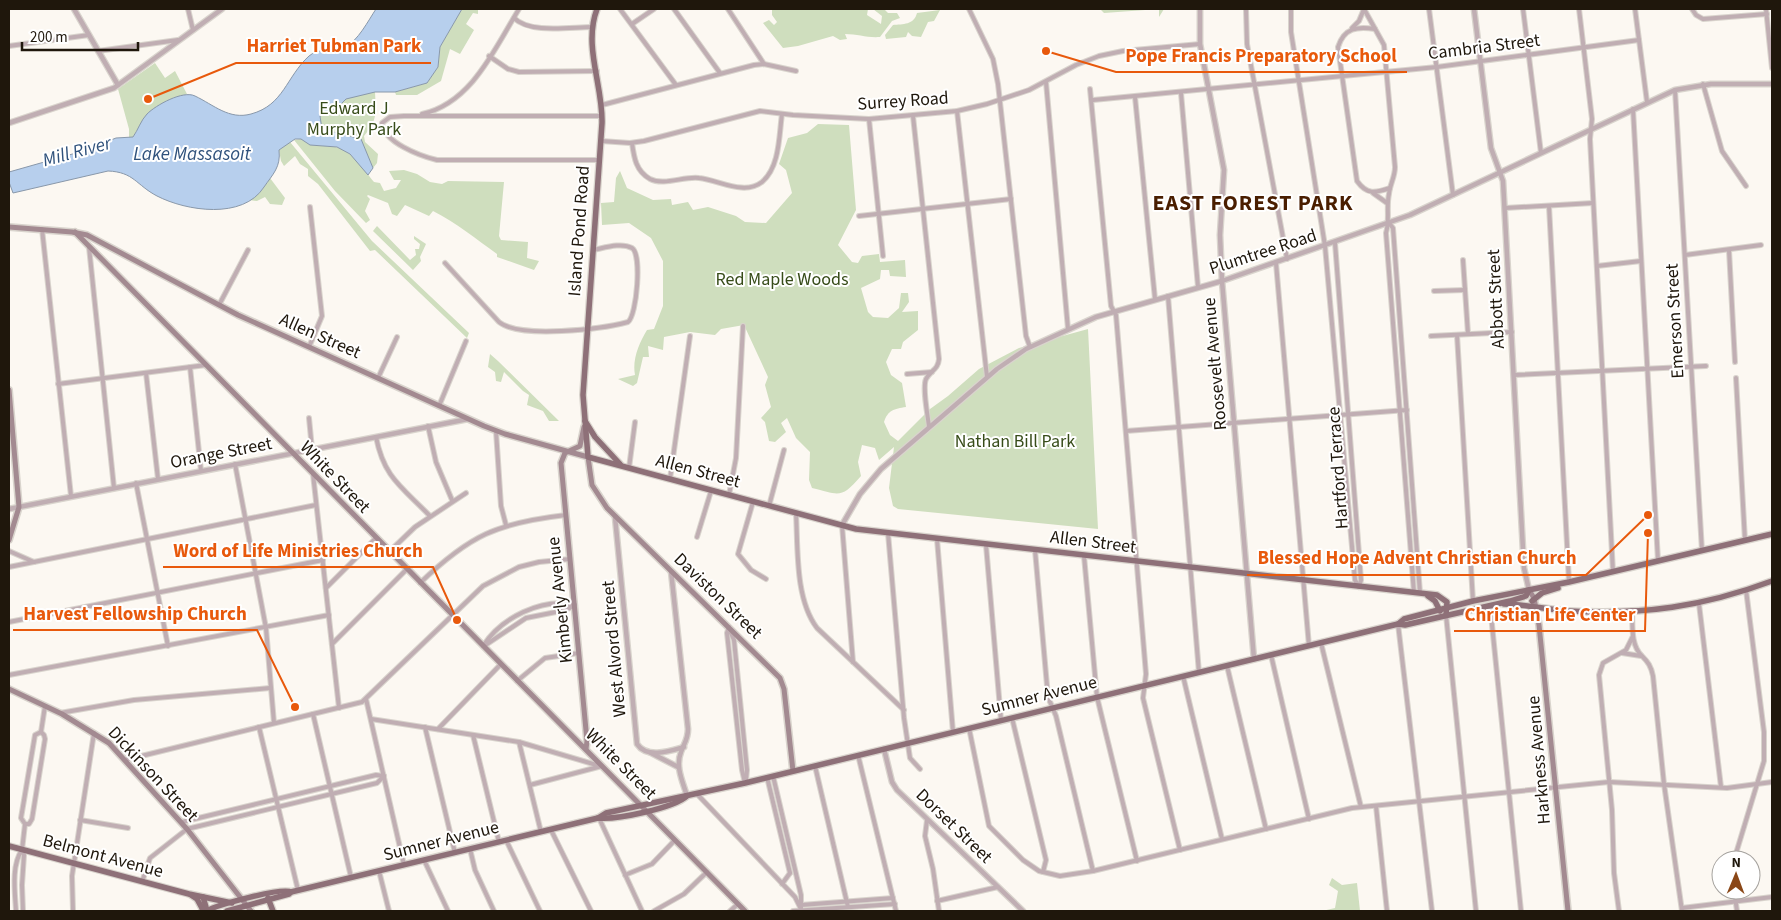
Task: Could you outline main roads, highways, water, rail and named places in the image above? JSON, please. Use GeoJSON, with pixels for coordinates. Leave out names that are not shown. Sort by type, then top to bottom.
{"type":"FeatureCollection","features":[{"type":"Feature","properties":{"kind":"main road","name":"Island Pond Road"},"geometry":{"type":"LineString","coordinates":[[588,458],[583,394],[602,116],[597,71],[592,48],[592,27],[597,9]]}},
{"type":"Feature","properties":{"kind":"main road","name":"Allen Street"},"geometry":{"type":"LineString","coordinates":[[9,227],[74,232],[97,240],[219,305],[496,431],[796,514],[888,533],[1440,596],[1446,600],[1448,608]]}},
{"type":"Feature","properties":{"kind":"main road","name":"White Street"},"geometry":{"type":"LineString","coordinates":[[74,232],[745,911]]}},
{"type":"Feature","properties":{"kind":"main road"},"geometry":{"type":"LineString","coordinates":[[9,390],[10,425],[19,507],[9,540]]}},
{"type":"Feature","properties":{"kind":"main road"},"geometry":{"type":"LineString","coordinates":[[567,452],[581,445],[584,419]]}},
{"type":"Feature","properties":{"kind":"main road"},"geometry":{"type":"LineString","coordinates":[[584,419],[595,437],[626,467]]}},
{"type":"Feature","properties":{"kind":"main road","name":"Kimberly Avenue"},"geometry":{"type":"LineString","coordinates":[[567,452],[562,456],[561,463],[575,605],[586,749]]}},
{"type":"Feature","properties":{"kind":"main road","name":"Daviston Street"},"geometry":{"type":"LineString","coordinates":[[588,458],[594,489],[603,504],[774,670],[782,681],[793,771]]}},
{"type":"Feature","properties":{"kind":"main road","name":"Sumner Avenue"},"geometry":{"type":"LineString","coordinates":[[227,911],[249,909],[298,890],[552,830],[598,818],[606,813],[745,783],[1398,624],[1405,625],[1446,615],[1529,590],[1614,572],[1772,534]]}},
{"type":"Feature","properties":{"kind":"main road"},"geometry":{"type":"LineString","coordinates":[[1489,601],[1533,602],[1577,611],[1669,609],[1699,604],[1772,580]]}},
{"type":"Feature","properties":{"kind":"main road","name":"Sumner Avenue"},"geometry":{"type":"LineString","coordinates":[[1533,602],[1569,582]]}},
{"type":"Feature","properties":{"kind":"main road"},"geometry":{"type":"LineString","coordinates":[[1529,590],[1533,602]]}},
{"type":"Feature","properties":{"kind":"main road"},"geometry":{"type":"LineString","coordinates":[[1419,594],[1434,600],[1439,610],[1446,615],[1448,608]]}},
{"type":"Feature","properties":{"kind":"main road","name":"Sumner Avenue"},"geometry":{"type":"LineString","coordinates":[[1398,624],[1404,618],[1473,601],[1489,601]]}},
{"type":"Feature","properties":{"kind":"main road","name":"Harkness Avenue"},"geometry":{"type":"LineString","coordinates":[[1533,602],[1545,675],[1568,911]]}},
{"type":"Feature","properties":{"kind":"main road","name":"Dickinson Street"},"geometry":{"type":"LineString","coordinates":[[9,689],[60,713],[94,732],[109,743],[182,822],[249,909]]}},
{"type":"Feature","properties":{"kind":"main road","name":"Sumner Avenue"},"geometry":{"type":"LineString","coordinates":[[598,818],[607,819],[681,802],[687,796]]}},
{"type":"Feature","properties":{"kind":"main road","name":"Belmont Avenue"},"geometry":{"type":"LineString","coordinates":[[9,846],[142,882],[232,903]]}},
{"type":"Feature","properties":{"kind":"main road","name":"Sumner Avenue"},"geometry":{"type":"LineString","coordinates":[[204,911],[285,890],[291,892]]}},
{"type":"Feature","properties":{"kind":"main road"},"geometry":{"type":"LineString","coordinates":[[189,894],[197,900],[204,911]]}},
{"type":"Feature","properties":{"kind":"main road"},"geometry":{"type":"LineString","coordinates":[[267,894],[273,911]]}},
{"type":"Feature","properties":{"kind":"main road"},"geometry":{"type":"LineString","coordinates":[[203,897],[206,907],[204,911]]}},
{"type":"Feature","properties":{"kind":"main road"},"geometry":{"type":"LineString","coordinates":[[249,909],[257,911]]}},
{"type":"Feature","properties":{"kind":"water","name":"Lake Massasoit"},"geometry":{"type":"Polygon","coordinates":[[[376,9],[462,9],[440,47],[438,67],[427,83],[395,92],[375,92],[346,99],[338,107],[320,116],[322,129],[361,139],[373,168],[368,175],[350,154],[337,147],[310,145],[301,139],[295,139],[279,150],[279,161],[276,170],[255,197],[243,204],[229,208],[214,210],[183,206],[157,196],[129,176],[108,171],[13,193],[9,182],[9,172],[83,151],[116,138],[133,137],[147,114],[163,103],[177,97],[184,95],[195,96],[222,111],[236,115],[251,114],[262,110],[278,97],[301,64],[309,56],[317,52],[340,49],[350,44],[376,9]]]}},
{"type":"Feature","properties":{"kind":"place","name":"Pope Francis Preparatory School"},"geometry":{"type":"Point","coordinates":[1046,51]}},
{"type":"Feature","properties":{"kind":"place","name":"Harriet Tubman Park"},"geometry":{"type":"Point","coordinates":[148,99]}},
{"type":"Feature","properties":{"kind":"place","name":"Blessed Hope Advent Christian Church"},"geometry":{"type":"Point","coordinates":[1648,515]}},
{"type":"Feature","properties":{"kind":"place","name":"Christian Life Center"},"geometry":{"type":"Point","coordinates":[1648,533]}},
{"type":"Feature","properties":{"kind":"place","name":"Word of Life Ministries Church"},"geometry":{"type":"Point","coordinates":[457,620]}},
{"type":"Feature","properties":{"kind":"place","name":"Harvest Fellowship Church"},"geometry":{"type":"Point","coordinates":[295,707]}},
{"type":"Feature","properties":{"kind":"district","name":"EAST FOREST PARK"},"geometry":{"type":"Point","coordinates":[1253,203]}},
{"type":"Feature","properties":{"kind":"park label","name":"Edward J Murphy Park"},"geometry":{"type":"Point","coordinates":[354,118]}},
{"type":"Feature","properties":{"kind":"park label","name":"Red Maple Woods"},"geometry":{"type":"Point","coordinates":[782,279]}},
{"type":"Feature","properties":{"kind":"park label","name":"Nathan Bill Park"},"geometry":{"type":"Point","coordinates":[1015,441]}},
{"type":"Feature","properties":{"kind":"water label","name":"Mill River"},"geometry":{"type":"Point","coordinates":[77,152]}}]}
